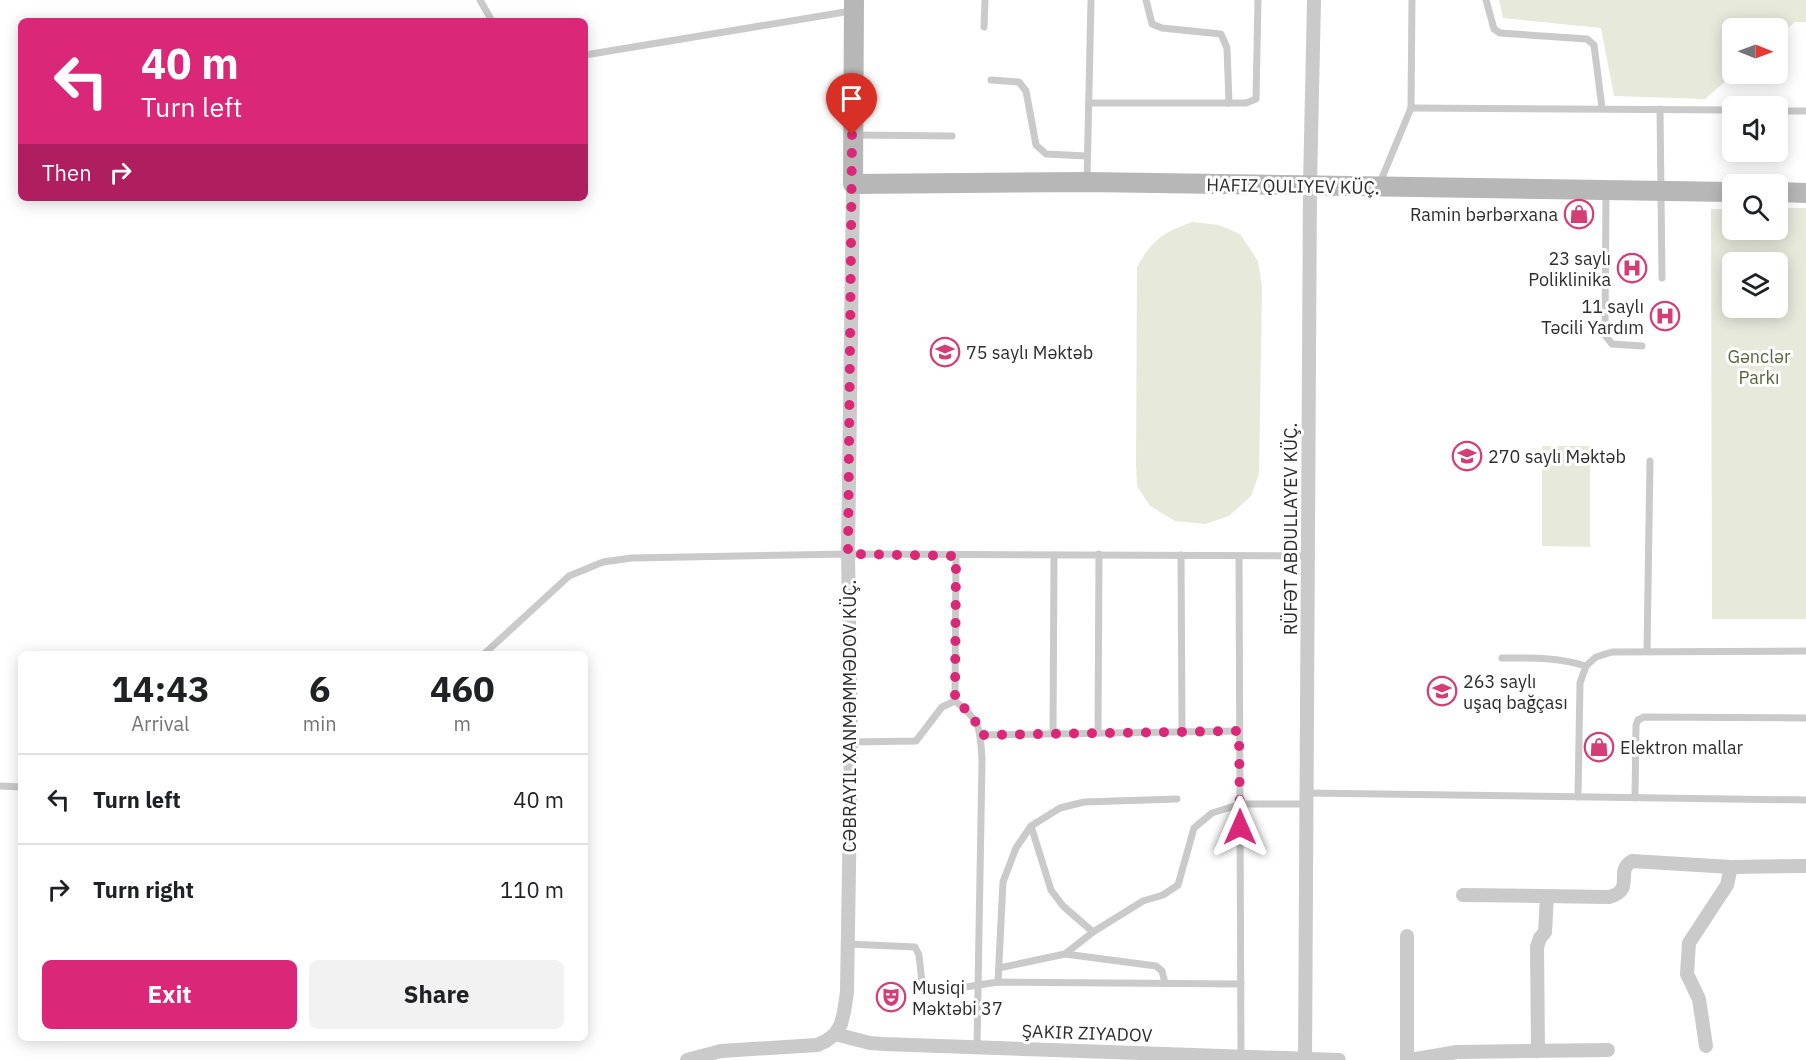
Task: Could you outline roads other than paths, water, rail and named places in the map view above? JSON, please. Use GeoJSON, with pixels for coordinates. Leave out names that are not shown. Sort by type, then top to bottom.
{"type":"FeatureCollection","features":[{"type":"Feature","properties":{"kind":"street","name":"RÜFƏT ABDULLAYEV KÜÇ."},"geometry":{"type":"LineString","coordinates":[[1305,1059],[1310,186],[1314,0]]}},
{"type":"Feature","properties":{"kind":"street"},"geometry":{"type":"LineString","coordinates":[[687,1060],[721,1051],[817,1045],[836,1034],[844,1012],[848,944],[851,742],[848,554],[853,5]]}},
{"type":"Feature","properties":{"kind":"street","name":"HAFIZ QULIYEV KÜÇ."},"geometry":{"type":"LineString","coordinates":[[853,184],[1087,182],[1722,192]]}},
{"type":"Feature","properties":{"kind":"street"},"geometry":{"type":"LineString","coordinates":[[1788,192],[1806,193]]}},
{"type":"Feature","properties":{"kind":"street"},"geometry":{"type":"LineString","coordinates":[[1463,895],[1610,897],[1618,895],[1623,890],[1625,868],[1627,863],[1632,861],[1731,867],[1806,866]]}},
{"type":"Feature","properties":{"kind":"street"},"geometry":{"type":"LineString","coordinates":[[1706,1046],[1699,999],[1687,974],[1687,953],[1689,943],[1727,885],[1731,867]]}},
{"type":"Feature","properties":{"kind":"street"},"geometry":{"type":"LineString","coordinates":[[1538,1051],[1537,947],[1540,938],[1545,933],[1547,896]]}},
{"type":"Feature","properties":{"kind":"street"},"geometry":{"type":"LineString","coordinates":[[1407,936],[1408,1060],[1456,1052],[1608,1050]]}},
{"type":"Feature","properties":{"kind":"street","name":"ŞAKIR ZIYADOV"},"geometry":{"type":"LineString","coordinates":[[836,1034],[870,1043],[1339,1060]]}},
{"type":"Feature","properties":{"kind":"lane"},"geometry":{"type":"LineString","coordinates":[[480,0],[490,18]]}},
{"type":"Feature","properties":{"kind":"lane"},"geometry":{"type":"LineString","coordinates":[[984,27],[985,0]]}},
{"type":"Feature","properties":{"kind":"lane"},"geometry":{"type":"LineString","coordinates":[[1087,182],[1092,0]]}},
{"type":"Feature","properties":{"kind":"lane"},"geometry":{"type":"LineString","coordinates":[[1146,0],[1152,24],[1162,28],[1221,34],[1227,48],[1229,103]]}},
{"type":"Feature","properties":{"kind":"lane"},"geometry":{"type":"LineString","coordinates":[[1089,103],[1245,103],[1256,99],[1258,0]]}},
{"type":"Feature","properties":{"kind":"lane"},"geometry":{"type":"LineString","coordinates":[[1378,188],[1411,108],[1413,0]]}},
{"type":"Feature","properties":{"kind":"lane"},"geometry":{"type":"LineString","coordinates":[[1486,0],[1494,29],[1500,33],[1587,39],[1594,45],[1602,108]]}},
{"type":"Feature","properties":{"kind":"lane"},"geometry":{"type":"LineString","coordinates":[[588,54],[853,5]]}},
{"type":"Feature","properties":{"kind":"lane"},"geometry":{"type":"LineString","coordinates":[[992,80],[1019,82],[1026,91],[1036,145],[1046,154],[1088,156]]}},
{"type":"Feature","properties":{"kind":"lane"},"geometry":{"type":"LineString","coordinates":[[1411,108],[1722,110]]}},
{"type":"Feature","properties":{"kind":"lane"},"geometry":{"type":"LineString","coordinates":[[1660,110],[1662,278]]}},
{"type":"Feature","properties":{"kind":"lane"},"geometry":{"type":"LineString","coordinates":[[1788,111],[1806,111]]}},
{"type":"Feature","properties":{"kind":"lane"},"geometry":{"type":"LineString","coordinates":[[852,135],[952,136]]}},
{"type":"Feature","properties":{"kind":"lane"},"geometry":{"type":"LineString","coordinates":[[1606,191],[1605,335],[1612,344],[1642,346]]}},
{"type":"Feature","properties":{"kind":"lane"},"geometry":{"type":"LineString","coordinates":[[1647,651],[1650,461]]}},
{"type":"Feature","properties":{"kind":"lane"},"geometry":{"type":"LineString","coordinates":[[487,651],[569,576],[603,562],[632,558],[848,554],[1308,556]]}},
{"type":"Feature","properties":{"kind":"lane"},"geometry":{"type":"LineString","coordinates":[[1098,732],[1099,554]]}},
{"type":"Feature","properties":{"kind":"lane"},"geometry":{"type":"LineString","coordinates":[[1053,733],[1054,555]]}},
{"type":"Feature","properties":{"kind":"lane"},"geometry":{"type":"LineString","coordinates":[[1181,555],[1182,731]]}},
{"type":"Feature","properties":{"kind":"lane"},"geometry":{"type":"LineString","coordinates":[[955,701],[956,556]]}},
{"type":"Feature","properties":{"kind":"lane"},"geometry":{"type":"LineString","coordinates":[[1239,556],[1241,1056]]}},
{"type":"Feature","properties":{"kind":"lane"},"geometry":{"type":"LineString","coordinates":[[1578,797],[1580,683],[1586,666],[1596,657],[1612,652],[1647,651],[1806,651]]}},
{"type":"Feature","properties":{"kind":"lane"},"geometry":{"type":"LineString","coordinates":[[1502,658],[1550,658],[1568,660],[1586,666]]}},
{"type":"Feature","properties":{"kind":"lane"},"geometry":{"type":"LineString","coordinates":[[851,742],[916,741],[942,707],[955,701]]}},
{"type":"Feature","properties":{"kind":"lane"},"geometry":{"type":"LineString","coordinates":[[955,701],[973,715],[980,735],[982,760],[977,1048]]}},
{"type":"Feature","properties":{"kind":"lane"},"geometry":{"type":"LineString","coordinates":[[1635,798],[1636,725],[1638,720],[1644,717],[1806,718]]}},
{"type":"Feature","properties":{"kind":"lane"},"geometry":{"type":"LineString","coordinates":[[980,735],[1239,731]]}},
{"type":"Feature","properties":{"kind":"lane"},"geometry":{"type":"LineString","coordinates":[[0,786],[18,787]]}},
{"type":"Feature","properties":{"kind":"lane"},"geometry":{"type":"LineString","coordinates":[[1065,954],[1093,932],[1143,901],[1163,895],[1178,885],[1194,828],[1212,813],[1240,804],[1306,799],[1578,797],[1806,800]]}},
{"type":"Feature","properties":{"kind":"lane"},"geometry":{"type":"LineString","coordinates":[[998,982],[1003,882],[1016,848],[1031,826],[1060,808],[1084,802],[1177,799]]}},
{"type":"Feature","properties":{"kind":"lane"},"geometry":{"type":"LineString","coordinates":[[1031,826],[1051,890],[1063,906],[1093,932]]}},
{"type":"Feature","properties":{"kind":"lane"},"geometry":{"type":"LineString","coordinates":[[848,944],[915,947],[919,955],[921,983],[927,988],[940,991],[998,982],[1241,984]]}},
{"type":"Feature","properties":{"kind":"lane"},"geometry":{"type":"LineString","coordinates":[[999,968],[1065,954],[1156,966],[1162,971],[1165,983]]}},
{"type":"Feature","properties":{"kind":"place","name":"Ramin bərbərxana"},"geometry":{"type":"Point","coordinates":[1579,214]}},
{"type":"Feature","properties":{"kind":"place","name":"23 saylı Poliklinika"},"geometry":{"type":"Point","coordinates":[1632,268]}},
{"type":"Feature","properties":{"kind":"place","name":"11 saylı Təcili Yardım"},"geometry":{"type":"Point","coordinates":[1665,316]}},
{"type":"Feature","properties":{"kind":"place","name":"75 saylı Məktəb"},"geometry":{"type":"Point","coordinates":[945,352]}},
{"type":"Feature","properties":{"kind":"place","name":"270 saylı Məktəb"},"geometry":{"type":"Point","coordinates":[1467,456]}},
{"type":"Feature","properties":{"kind":"place","name":"263 saylı uşaq bağçası"},"geometry":{"type":"Point","coordinates":[1442,691]}},
{"type":"Feature","properties":{"kind":"place","name":"Elektron mallar"},"geometry":{"type":"Point","coordinates":[1599,747]}},
{"type":"Feature","properties":{"kind":"place","name":"Musiqi Məktəbi 37"},"geometry":{"type":"Point","coordinates":[891,997]}},
{"type":"Feature","properties":{"kind":"park label","name":"Gənclər Parkı"},"geometry":{"type":"Point","coordinates":[1759,366]}}]}
